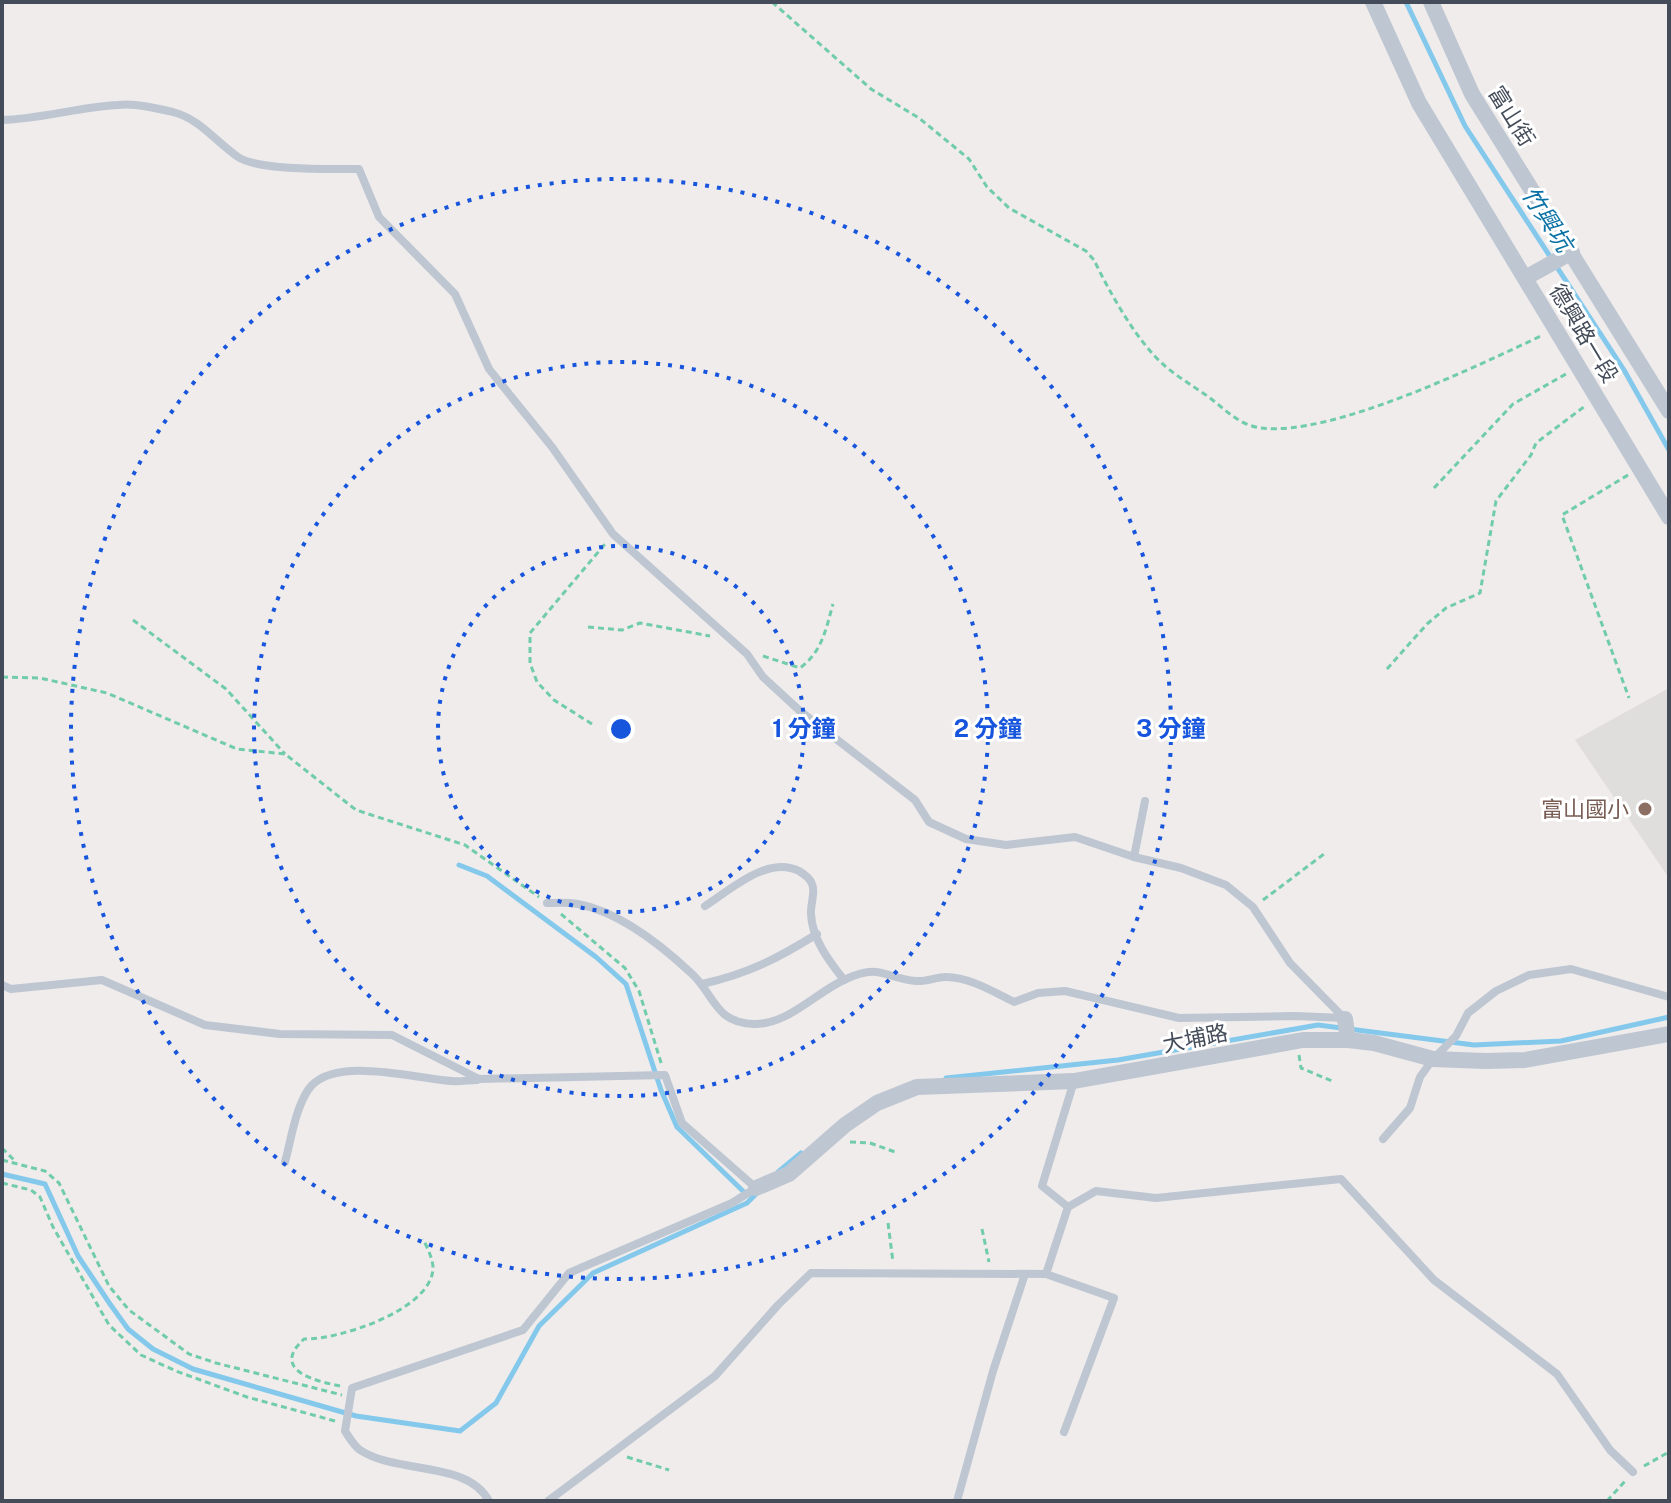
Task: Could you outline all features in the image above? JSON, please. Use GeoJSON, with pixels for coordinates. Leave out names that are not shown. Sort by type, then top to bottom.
{"type":"FeatureCollection","features":[{"type":"Feature","properties":{"kind":"street","name":"德興路一段"},"geometry":{"type":"LineString","coordinates":[[1373,2],[1419,103],[1529,276],[1555,329],[1669,517]]}},
{"type":"Feature","properties":{"kind":"street","name":"富山街"},"geometry":{"type":"LineString","coordinates":[[1431,2],[1472,94],[1566,255],[1669,411]]}},
{"type":"Feature","properties":{"kind":"street"},"geometry":{"type":"LineString","coordinates":[[1529,276],[1566,255]]}},
{"type":"Feature","properties":{"kind":"street","name":"大埔路"},"geometry":{"type":"LineString","coordinates":[[756,1188],[789,1174],[877,1103],[917,1087],[1074,1081],[1347,1031],[1374,1043],[1439,1053],[1525,1060],[1669,1034]]}},
{"type":"Feature","properties":{"kind":"lane"},"geometry":{"type":"LineString","coordinates":[[2,120],[29,119],[120,104],[176,113],[197,123],[241,159],[265,165],[359,169],[379,217],[455,294],[489,369],[552,447],[613,534],[747,654],[763,677],[800,711],[915,800],[929,822],[966,839],[1006,845],[1075,837],[1134,857],[1181,868],[1226,885],[1253,907],[1290,963],[1347,1031]]}},
{"type":"Feature","properties":{"kind":"lane"},"geometry":{"type":"LineString","coordinates":[[1134,857],[1145,801]]}},
{"type":"Feature","properties":{"kind":"lane"},"geometry":{"type":"LineString","coordinates":[[705,906],[772,867],[788,867],[802,873],[814,888],[811,917],[825,957],[844,980]]}},
{"type":"Feature","properties":{"kind":"lane"},"geometry":{"type":"LineString","coordinates":[[547,903],[577,904],[615,916],[633,927],[702,984],[712,1005],[732,1019],[753,1024],[777,1020],[844,980],[870,969],[917,981],[949,977],[981,986],[1014,1002],[1038,993],[1065,991],[1179,1018],[1295,1016],[1347,1031]]}},
{"type":"Feature","properties":{"kind":"lane"},"geometry":{"type":"LineString","coordinates":[[702,984],[739,976],[772,962],[817,934]]}},
{"type":"Feature","properties":{"kind":"lane"},"geometry":{"type":"LineString","coordinates":[[1383,1139],[1410,1108],[1420,1077],[1456,1036],[1468,1013],[1496,991],[1529,975],[1571,969],[1669,997]]}},
{"type":"Feature","properties":{"kind":"lane"},"geometry":{"type":"LineString","coordinates":[[2,985],[11,989],[102,980],[205,1025],[280,1034],[392,1035],[479,1079]]}},
{"type":"Feature","properties":{"kind":"lane"},"geometry":{"type":"LineString","coordinates":[[285,1162],[307,1091],[317,1080],[340,1072],[424,1076],[452,1081],[665,1075],[682,1123],[756,1188],[732,1203],[569,1273],[523,1330],[350,1392],[345,1431],[358,1449],[391,1464],[464,1477],[482,1488],[489,1501]]}},
{"type":"Feature","properties":{"kind":"lane"},"geometry":{"type":"LineString","coordinates":[[1068,1207],[1042,1186],[1074,1081]]}},
{"type":"Feature","properties":{"kind":"lane"},"geometry":{"type":"LineString","coordinates":[[1046,1274],[1068,1207],[1096,1191],[1156,1198],[1341,1179],[1434,1280],[1557,1374],[1610,1450],[1633,1472]]}},
{"type":"Feature","properties":{"kind":"lane"},"geometry":{"type":"LineString","coordinates":[[548,1501],[715,1376],[811,1273],[1046,1274],[1114,1298],[1064,1432]]}},
{"type":"Feature","properties":{"kind":"lane"},"geometry":{"type":"LineString","coordinates":[[957,1501],[993,1371],[1025,1274]]}},
{"type":"Feature","properties":{"kind":"path"},"geometry":{"type":"LineString","coordinates":[[772,2],[871,89],[919,118],[969,159],[987,187],[1009,208],[1086,251],[1138,334],[1164,365],[1242,424],[1263,428],[1298,427],[1357,412],[1426,387],[1555,329]]}},
{"type":"Feature","properties":{"kind":"path"},"geometry":{"type":"LineString","coordinates":[[1434,488],[1513,404],[1578,366]]}},
{"type":"Feature","properties":{"kind":"path"},"geometry":{"type":"LineString","coordinates":[[1387,669],[1446,608],[1480,593],[1496,501],[1531,455],[1536,443],[1596,397]]}},
{"type":"Feature","properties":{"kind":"path"},"geometry":{"type":"LineString","coordinates":[[1629,698],[1562,515],[1640,469]]}},
{"type":"Feature","properties":{"kind":"path"},"geometry":{"type":"LineString","coordinates":[[592,724],[554,700],[537,682],[530,663],[530,633],[613,534]]}},
{"type":"Feature","properties":{"kind":"path"},"geometry":{"type":"LineString","coordinates":[[747,654],[769,657],[800,668],[812,660],[823,641],[833,604]]}},
{"type":"Feature","properties":{"kind":"path"},"geometry":{"type":"LineString","coordinates":[[133,620],[226,689],[285,754],[356,810],[465,845],[547,903],[625,968],[639,991],[665,1075]]}},
{"type":"Feature","properties":{"kind":"path"},"geometry":{"type":"LineString","coordinates":[[588,627],[622,630],[640,623],[711,637],[726,635]]}},
{"type":"Feature","properties":{"kind":"path"},"geometry":{"type":"LineString","coordinates":[[2,677],[40,678],[107,693],[237,749],[285,754]]}},
{"type":"Feature","properties":{"kind":"path"},"geometry":{"type":"LineString","coordinates":[[1253,907],[1324,854]]}},
{"type":"Feature","properties":{"kind":"path"},"geometry":{"type":"LineString","coordinates":[[1303,1040],[1298,1059],[1301,1068],[1332,1081]]}},
{"type":"Feature","properties":{"kind":"path"},"geometry":{"type":"LineString","coordinates":[[826,1142],[870,1143],[898,1153]]}},
{"type":"Feature","properties":{"kind":"path"},"geometry":{"type":"LineString","coordinates":[[2,1148],[16,1162]]}},
{"type":"Feature","properties":{"kind":"path"},"geometry":{"type":"LineString","coordinates":[[2,1160],[45,1171],[59,1183],[109,1286],[129,1310],[189,1354],[216,1363],[350,1392]]}},
{"type":"Feature","properties":{"kind":"path"},"geometry":{"type":"LineString","coordinates":[[2,1183],[31,1190],[40,1197],[53,1227],[109,1325],[141,1355],[247,1397],[346,1424]]}},
{"type":"Feature","properties":{"kind":"path"},"geometry":{"type":"LineString","coordinates":[[888,1223],[894,1274]]}},
{"type":"Feature","properties":{"kind":"path"},"geometry":{"type":"LineString","coordinates":[[982,1229],[992,1274]]}},
{"type":"Feature","properties":{"kind":"path"},"geometry":{"type":"LineString","coordinates":[[350,1392],[310,1380],[294,1365],[294,1348],[304,1339],[318,1339],[361,1328],[414,1301],[431,1279],[433,1266],[423,1239]]}},
{"type":"Feature","properties":{"kind":"path"},"geometry":{"type":"LineString","coordinates":[[612,1452],[669,1470]]}},
{"type":"Feature","properties":{"kind":"shaded area","name":"富山國小"},"geometry":{"type":"Polygon","coordinates":[[[1669,688],[1669,878],[1575,740],[1669,688]]]}},
{"type":"Feature","properties":{"kind":"waterway","name":"竹興坑"},"geometry":{"type":"LineString","coordinates":[[1406,2],[1465,126],[1624,370],[1669,450]]}},
{"type":"Feature","properties":{"kind":"waterway"},"geometry":{"type":"LineString","coordinates":[[459,865],[487,876],[596,957],[626,984],[661,1090],[677,1127],[747,1195]]}},
{"type":"Feature","properties":{"kind":"waterway"},"geometry":{"type":"LineString","coordinates":[[946,1078],[1118,1060],[1318,1025],[1474,1045],[1561,1041],[1669,1017]]}},
{"type":"Feature","properties":{"kind":"waterway"},"geometry":{"type":"LineString","coordinates":[[778,1172],[801,1153]]}},
{"type":"Feature","properties":{"kind":"waterway"},"geometry":{"type":"LineString","coordinates":[[2,1174],[45,1184],[78,1256],[128,1329],[153,1349],[193,1369],[356,1416],[460,1431],[496,1403],[539,1326],[593,1273],[747,1203],[757,1193]]}},
{"type":"Feature","properties":{"kind":"place","name":"富山國小"},"geometry":{"type":"Point","coordinates":[1645,809]}}]}
